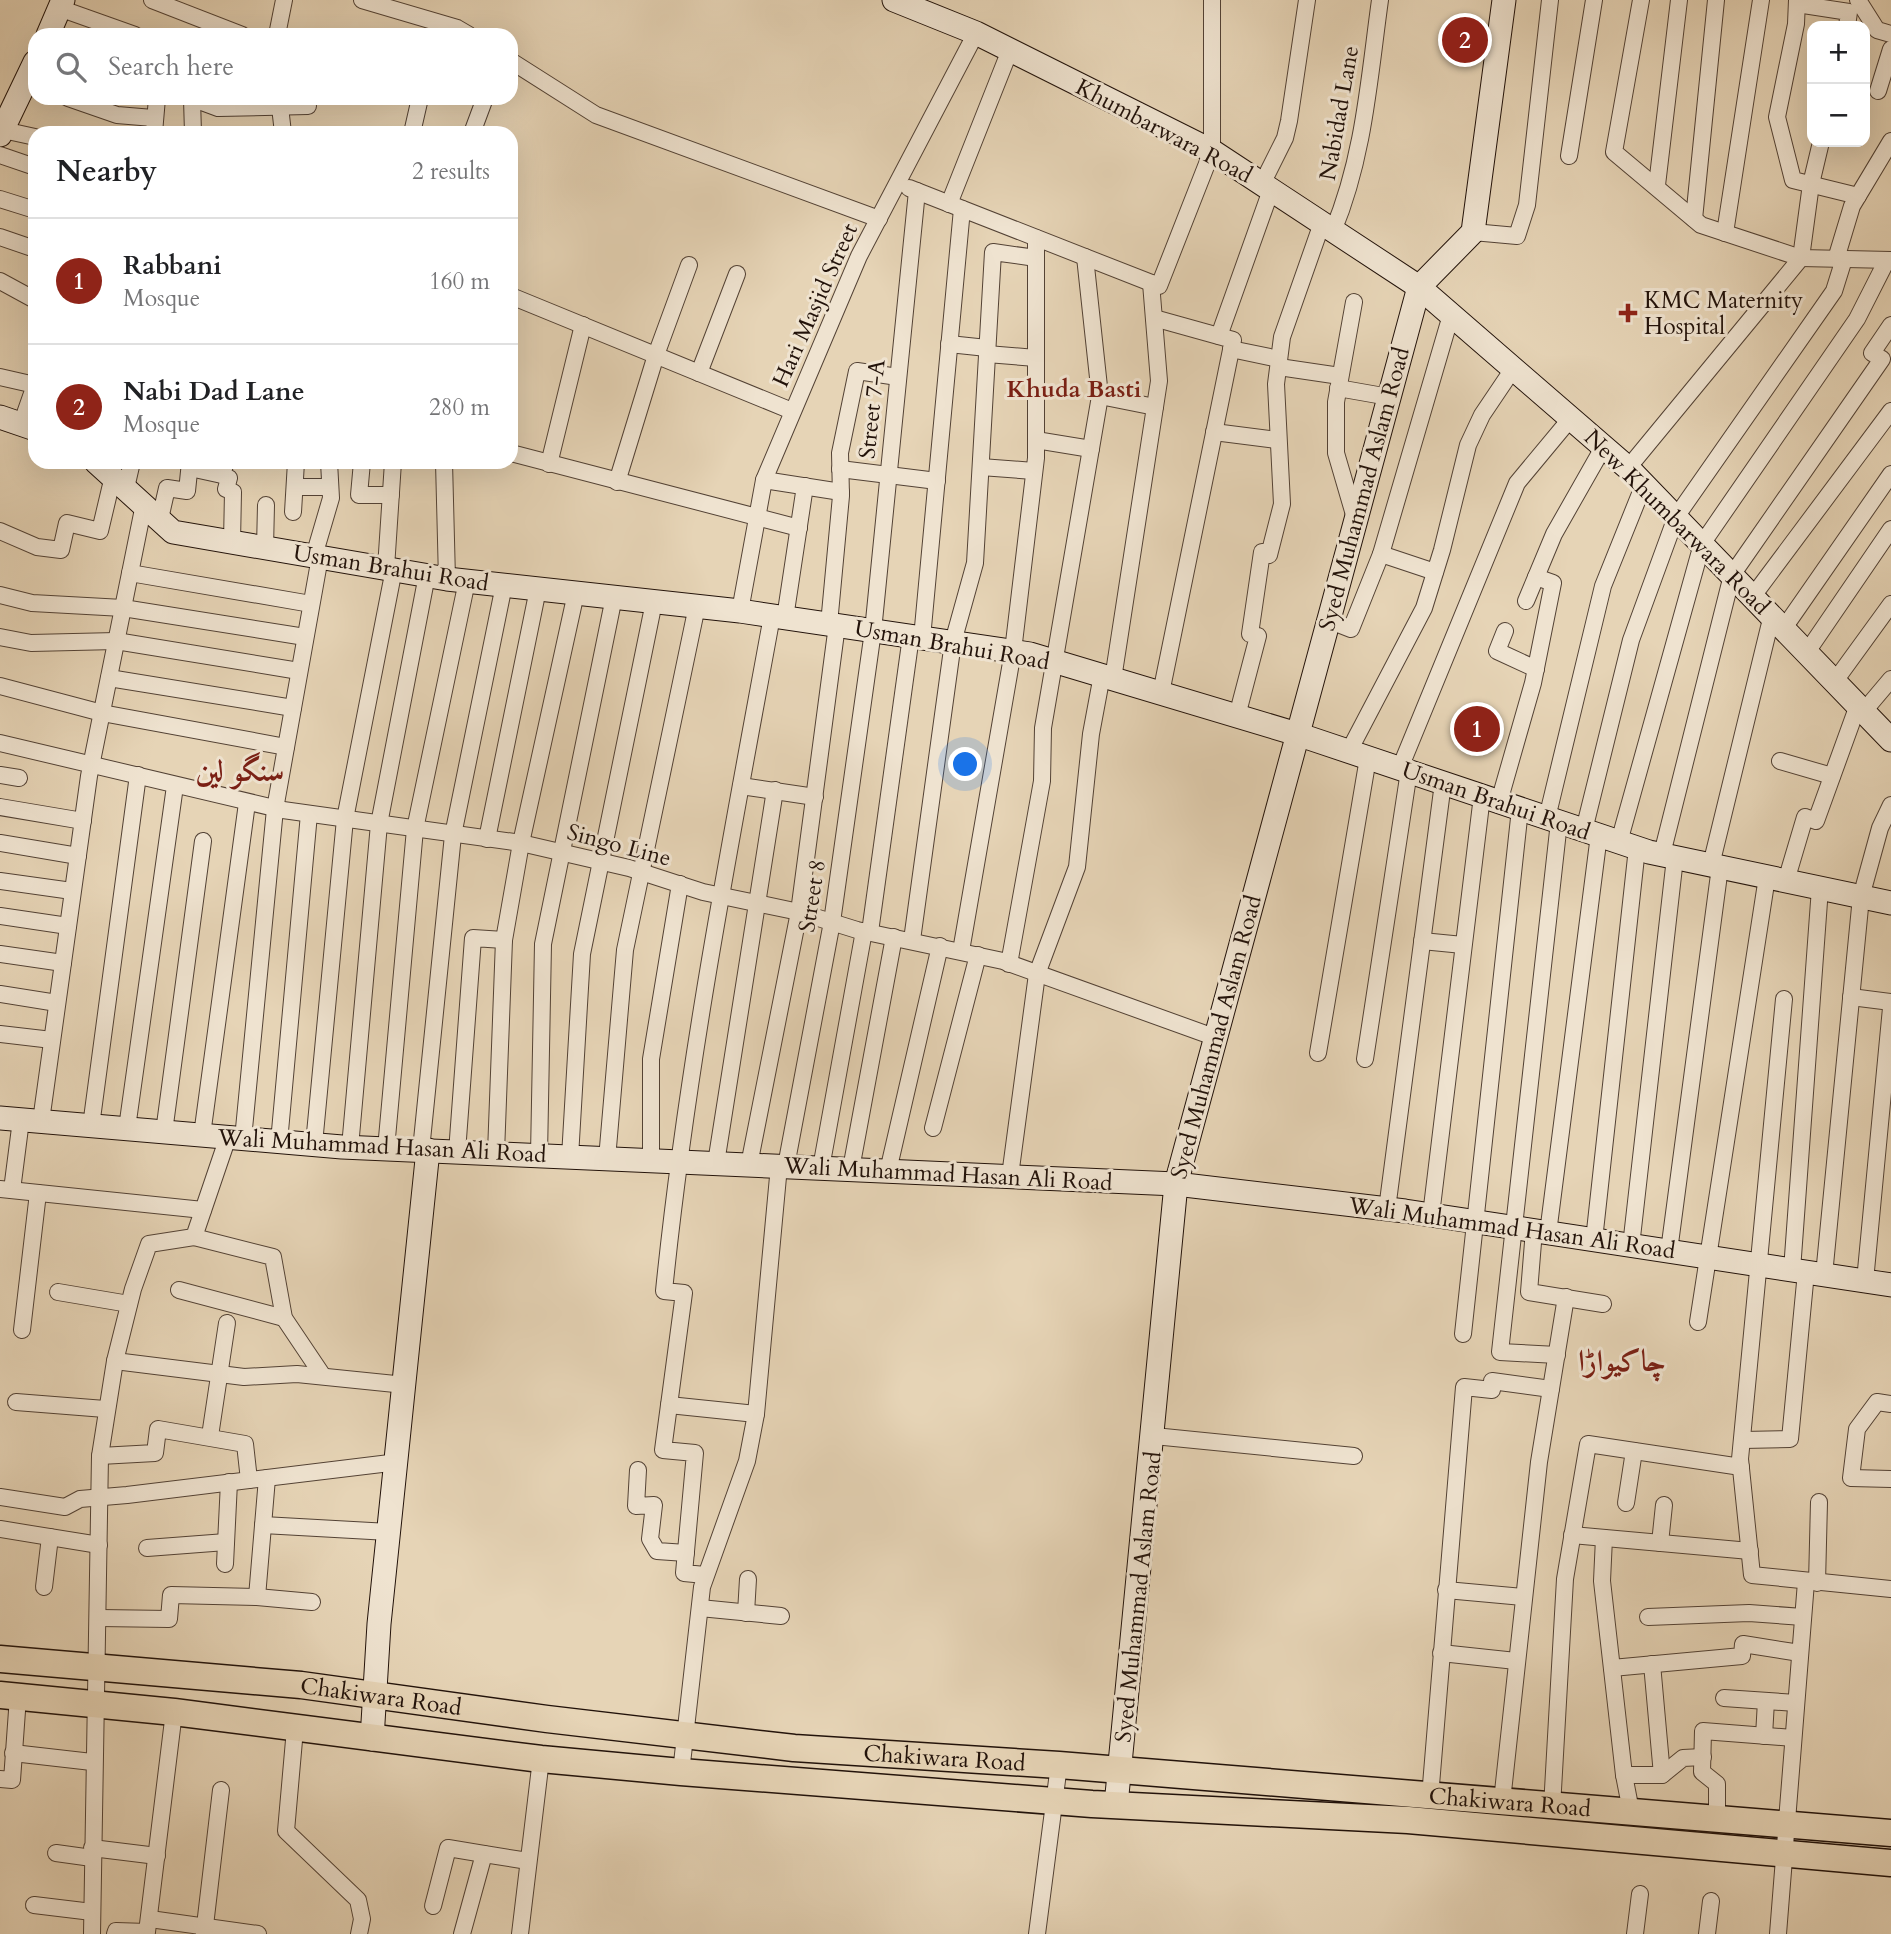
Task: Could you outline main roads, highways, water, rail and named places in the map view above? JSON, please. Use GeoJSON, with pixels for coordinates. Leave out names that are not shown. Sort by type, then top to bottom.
{"type":"FeatureCollection","features":[{"type":"Feature","properties":{"kind":"main road","name":"Chakiwara Road"},"geometry":{"type":"LineString","coordinates":[[0,1659],[302,1685],[794,1748],[1059,1765],[1552,1807],[1789,1822],[1891,1833]]}},
{"type":"Feature","properties":{"kind":"main road","name":"Chakiwara Road"},"geometry":{"type":"LineString","coordinates":[[9,1696],[174,1712],[541,1759],[681,1772],[1116,1805],[1408,1820],[1891,1863]]}},
{"type":"Feature","properties":{"kind":"place","name":"Nabi Dad Lane"},"geometry":{"type":"Point","coordinates":[1465,40]}},
{"type":"Feature","properties":{"kind":"place","name":"KMC Maternity Hospital"},"geometry":{"type":"Point","coordinates":[1628,313]}},
{"type":"Feature","properties":{"kind":"place","name":"Rabbani"},"geometry":{"type":"Point","coordinates":[1477,729]}},
{"type":"Feature","properties":{"kind":"district","name":"Khuda Basti"},"geometry":{"type":"Point","coordinates":[1074,389]}},
{"type":"Feature","properties":{"kind":"district","name":"سنگو لین"},"geometry":{"type":"Point","coordinates":[240,771]}},
{"type":"Feature","properties":{"kind":"district","name":"چاکیواڑا"},"geometry":{"type":"Point","coordinates":[1622,1361]}}]}
